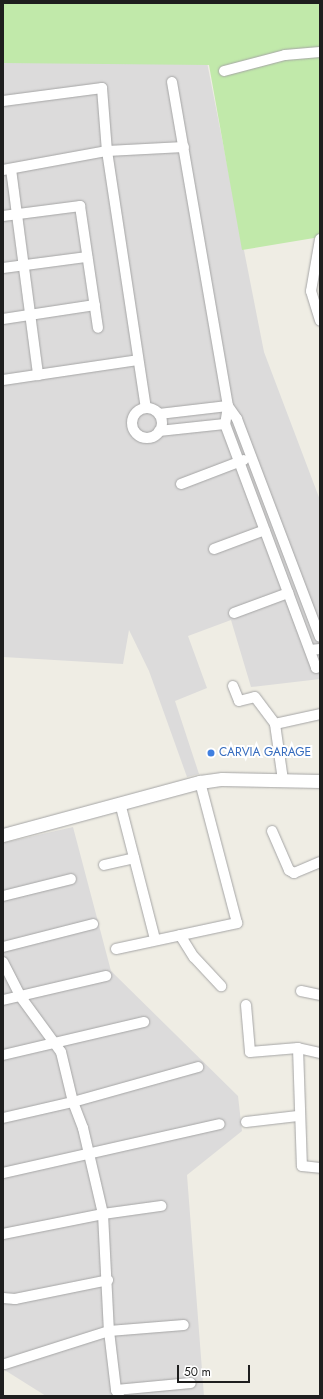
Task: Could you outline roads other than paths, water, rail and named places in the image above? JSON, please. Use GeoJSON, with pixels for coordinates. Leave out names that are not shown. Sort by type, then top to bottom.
{"type":"FeatureCollection","features":[{"type":"Feature","properties":{"kind":"street"},"geometry":{"type":"LineString","coordinates":[[224,71],[284,55],[320,52]]}},
{"type":"Feature","properties":{"kind":"street"},"geometry":{"type":"LineString","coordinates":[[172,82],[215,339],[228,406],[225,424],[288,592],[315,649],[316,668],[320,667]]}},
{"type":"Feature","properties":{"kind":"street"},"geometry":{"type":"LineString","coordinates":[[3,101],[102,88],[107,151],[146,408]]}},
{"type":"Feature","properties":{"kind":"street"},"geometry":{"type":"LineString","coordinates":[[38,375],[22,266],[17,214],[7,169],[107,151],[184,147]]}},
{"type":"Feature","properties":{"kind":"street"},"geometry":{"type":"LineString","coordinates":[[3,216],[80,206],[98,328]]}},
{"type":"Feature","properties":{"kind":"street"},"geometry":{"type":"LineString","coordinates":[[320,239],[310,291],[320,321]]}},
{"type":"Feature","properties":{"kind":"street"},"geometry":{"type":"LineString","coordinates":[[3,268],[87,257]]}},
{"type":"Feature","properties":{"kind":"street"},"geometry":{"type":"LineString","coordinates":[[3,319],[95,304]]}},
{"type":"Feature","properties":{"kind":"street"},"geometry":{"type":"LineString","coordinates":[[3,380],[138,360]]}},
{"type":"Feature","properties":{"kind":"street"},"geometry":{"type":"LineString","coordinates":[[225,424],[159,432],[147,438],[135,431],[133,418],[138,410],[146,408],[159,414],[228,406]]}},
{"type":"Feature","properties":{"kind":"street"},"geometry":{"type":"LineString","coordinates":[[228,406],[238,419],[251,457],[320,637]]}},
{"type":"Feature","properties":{"kind":"street"},"geometry":{"type":"LineString","coordinates":[[159,414],[162,423],[159,432]]}},
{"type":"Feature","properties":{"kind":"street"},"geometry":{"type":"LineString","coordinates":[[181,484],[251,457]]}},
{"type":"Feature","properties":{"kind":"street"},"geometry":{"type":"LineString","coordinates":[[214,549],[265,530]]}},
{"type":"Feature","properties":{"kind":"street"},"geometry":{"type":"LineString","coordinates":[[234,613],[288,592]]}},
{"type":"Feature","properties":{"kind":"street"},"geometry":{"type":"LineString","coordinates":[[233,686],[238,701],[255,697],[274,724],[283,780]]}},
{"type":"Feature","properties":{"kind":"street"},"geometry":{"type":"LineString","coordinates":[[274,724],[320,714]]}},
{"type":"Feature","properties":{"kind":"street"},"geometry":{"type":"LineString","coordinates":[[3,835],[200,782],[222,779],[320,781]]}},
{"type":"Feature","properties":{"kind":"street"},"geometry":{"type":"LineString","coordinates":[[116,949],[237,923],[200,782]]}},
{"type":"Feature","properties":{"kind":"street"},"geometry":{"type":"LineString","coordinates":[[120,804],[155,940]]}},
{"type":"Feature","properties":{"kind":"street"},"geometry":{"type":"LineString","coordinates":[[272,832],[289,870],[294,874],[320,862]]}},
{"type":"Feature","properties":{"kind":"street"},"geometry":{"type":"LineString","coordinates":[[104,865],[134,858]]}},
{"type":"Feature","properties":{"kind":"street"},"geometry":{"type":"LineString","coordinates":[[3,896],[71,879]]}},
{"type":"Feature","properties":{"kind":"street"},"geometry":{"type":"LineString","coordinates":[[3,947],[93,924]]}},
{"type":"Feature","properties":{"kind":"street"},"geometry":{"type":"LineString","coordinates":[[180,935],[194,957],[221,986]]}},
{"type":"Feature","properties":{"kind":"street"},"geometry":{"type":"LineString","coordinates":[[3,962],[20,996],[61,1052],[73,1102],[83,1128],[103,1214],[108,1280],[109,1331],[118,1393],[191,1383]]}},
{"type":"Feature","properties":{"kind":"street"},"geometry":{"type":"LineString","coordinates":[[3,1000],[106,976]]}},
{"type":"Feature","properties":{"kind":"street"},"geometry":{"type":"LineString","coordinates":[[301,991],[320,995]]}},
{"type":"Feature","properties":{"kind":"street"},"geometry":{"type":"LineString","coordinates":[[246,1005],[250,1052],[298,1048],[320,1053]]}},
{"type":"Feature","properties":{"kind":"street"},"geometry":{"type":"LineString","coordinates":[[3,1055],[144,1022]]}},
{"type":"Feature","properties":{"kind":"street"},"geometry":{"type":"LineString","coordinates":[[298,1048],[298,1116],[302,1166],[320,1168]]}},
{"type":"Feature","properties":{"kind":"street"},"geometry":{"type":"LineString","coordinates":[[3,1118],[73,1102],[198,1067]]}},
{"type":"Feature","properties":{"kind":"street"},"geometry":{"type":"LineString","coordinates":[[246,1122],[298,1116]]}},
{"type":"Feature","properties":{"kind":"street"},"geometry":{"type":"LineString","coordinates":[[3,1174],[220,1124]]}},
{"type":"Feature","properties":{"kind":"street"},"geometry":{"type":"LineString","coordinates":[[3,1234],[103,1214],[161,1206]]}},
{"type":"Feature","properties":{"kind":"street"},"geometry":{"type":"LineString","coordinates":[[3,1298],[15,1299],[108,1280]]}},
{"type":"Feature","properties":{"kind":"street"},"geometry":{"type":"LineString","coordinates":[[5,1364],[109,1331],[184,1325]]}},
{"type":"Feature","properties":{"kind":"place","name":"CARVIA GARAGE"},"geometry":{"type":"Point","coordinates":[211,753]}}]}
